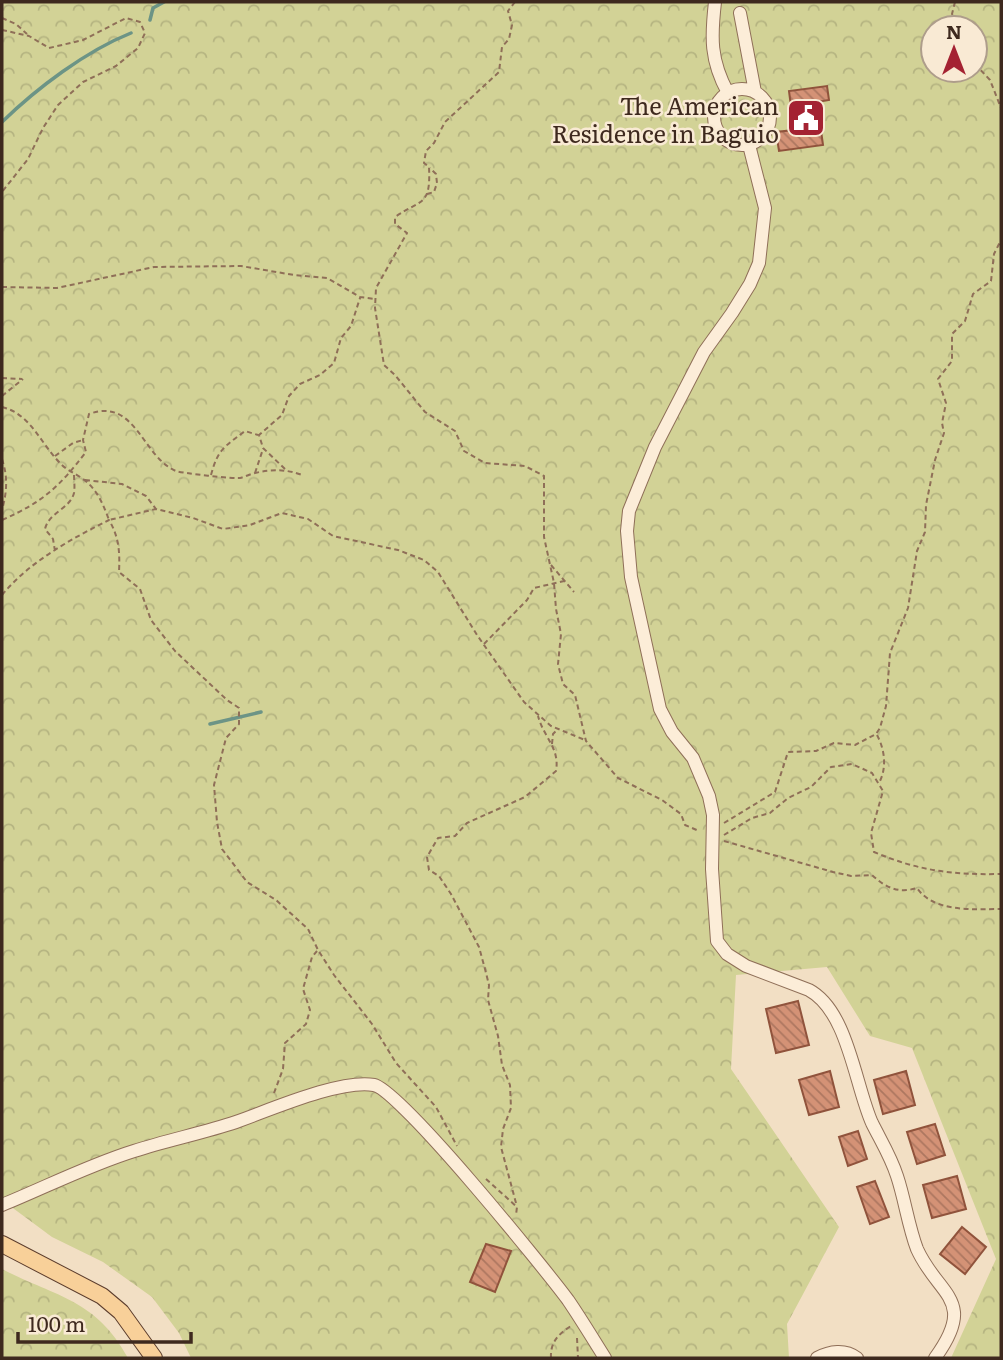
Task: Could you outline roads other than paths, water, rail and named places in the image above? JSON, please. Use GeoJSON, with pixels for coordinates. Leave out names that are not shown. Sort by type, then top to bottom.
{"type":"FeatureCollection","features":[{"type":"Feature","properties":{"kind":"main road"},"geometry":{"type":"LineString","coordinates":[[2,1244],[102,1296],[121,1312],[154,1358]]}},
{"type":"Feature","properties":{"kind":"street"},"geometry":{"type":"LineString","coordinates":[[715,2],[712,49],[727,93]]}},
{"type":"Feature","properties":{"kind":"street"},"geometry":{"type":"LineString","coordinates":[[740,13],[755,92]]}},
{"type":"Feature","properties":{"kind":"street"},"geometry":{"type":"LineString","coordinates":[[736,89],[755,92],[764,99],[769,109],[771,120],[767,131],[760,140],[749,145],[729,142],[715,128],[715,108],[720,99],[736,89]]}},
{"type":"Feature","properties":{"kind":"street"},"geometry":{"type":"LineString","coordinates":[[749,145],[765,208],[759,263],[750,284],[704,352],[655,447],[629,511],[627,531],[631,578],[660,709],[672,732],[693,758],[711,806],[715,930],[719,945],[746,967],[817,995],[830,1009],[843,1036],[872,1121],[898,1176],[921,1258],[948,1292],[953,1306],[951,1331],[935,1358]]}},
{"type":"Feature","properties":{"kind":"street"},"geometry":{"type":"LineString","coordinates":[[2,1205],[132,1152],[335,1089],[360,1084],[381,1087],[407,1111],[484,1197],[567,1300],[605,1358]]}},
{"type":"Feature","properties":{"kind":"street"},"geometry":{"type":"LineString","coordinates":[[817,1358],[833,1352],[844,1352],[857,1358]]}},
{"type":"Feature","properties":{"kind":"waterway"},"geometry":{"type":"LineString","coordinates":[[150,20],[153,8],[164,2]]}},
{"type":"Feature","properties":{"kind":"waterway"},"geometry":{"type":"LineString","coordinates":[[2,122],[63,72],[97,50],[131,33]]}},
{"type":"Feature","properties":{"kind":"waterway"},"geometry":{"type":"LineString","coordinates":[[210,724],[261,712]]}},
{"type":"Feature","properties":{"kind":"place","name":"The American Residence in Baguio"},"geometry":{"type":"Point","coordinates":[806,118]}}]}
